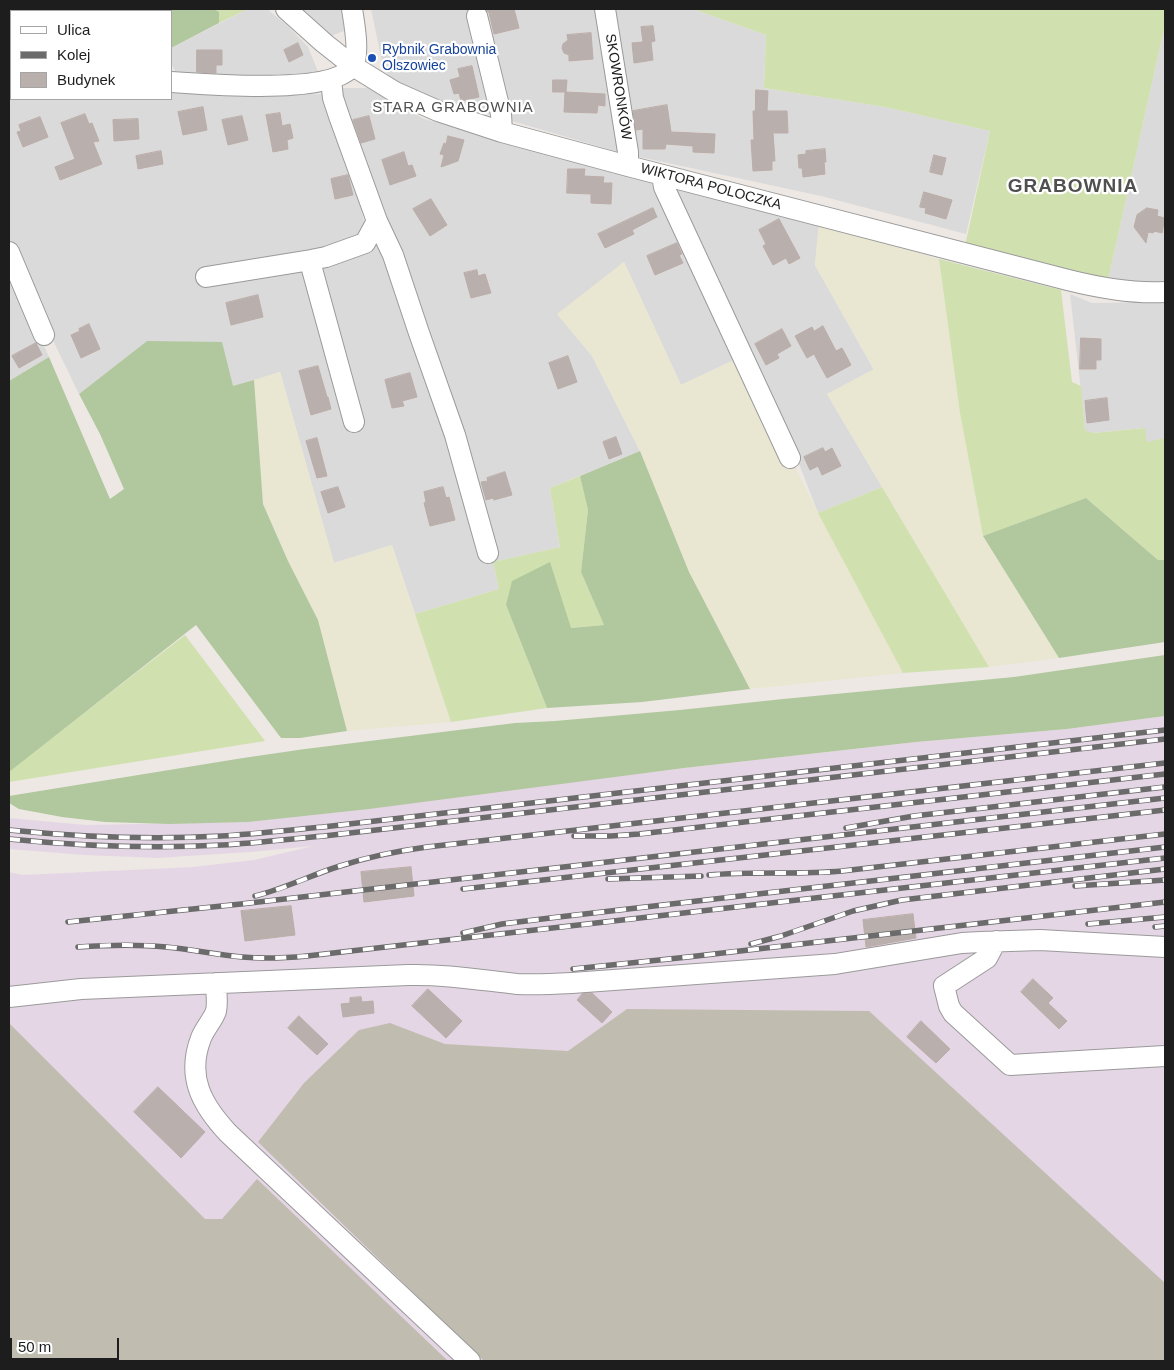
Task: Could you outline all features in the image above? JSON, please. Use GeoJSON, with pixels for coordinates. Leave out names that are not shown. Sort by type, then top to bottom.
{"type":"FeatureCollection","features":[{"type":"Feature","properties":{"kind":"street","name":"WIKTORA POLOCZKA"},"geometry":{"type":"LineString","coordinates":[[286,9],[353,66],[387,87],[422,105],[470,122],[662,175],[1088,285],[1118,291],[1165,292]]}},
{"type":"Feature","properties":{"kind":"street"},"geometry":{"type":"LineString","coordinates":[[172,82],[245,86],[289,85],[331,80],[342,75],[353,66],[356,57],[355,23],[352,9]]}},
{"type":"Feature","properties":{"kind":"street","name":"SKOWRONKÓW"},"geometry":{"type":"LineString","coordinates":[[604,9],[628,152],[628,166]]}},
{"type":"Feature","properties":{"kind":"street"},"geometry":{"type":"LineString","coordinates":[[477,16],[501,114],[502,132]]}},
{"type":"Feature","properties":{"kind":"street"},"geometry":{"type":"LineString","coordinates":[[331,80],[339,116],[377,222],[393,255],[455,435],[488,552]]}},
{"type":"Feature","properties":{"kind":"street"},"geometry":{"type":"LineString","coordinates":[[662,175],[664,187],[790,458]]}},
{"type":"Feature","properties":{"kind":"street"},"geometry":{"type":"LineString","coordinates":[[206,277],[326,257],[365,243],[377,222]]}},
{"type":"Feature","properties":{"kind":"street"},"geometry":{"type":"LineString","coordinates":[[9,252],[44,334]]}},
{"type":"Feature","properties":{"kind":"street"},"geometry":{"type":"LineString","coordinates":[[311,260],[354,422]]}},
{"type":"Feature","properties":{"kind":"street"},"geometry":{"type":"LineString","coordinates":[[9,997],[81,989],[430,974],[518,984],[572,983],[835,964],[962,943],[996,941],[1040,940],[1165,948]]}},
{"type":"Feature","properties":{"kind":"street"},"geometry":{"type":"LineString","coordinates":[[996,941],[987,958],[944,986],[952,1013],[1010,1065],[1165,1056]]}},
{"type":"Feature","properties":{"kind":"street"},"geometry":{"type":"LineString","coordinates":[[216,983],[216,1010],[201,1038],[196,1063],[198,1085],[207,1108],[228,1133],[470,1361]]}},
{"type":"Feature","properties":{"kind":"shaded area"},"geometry":{"type":"Polygon","coordinates":[[[9,9],[137,9],[10,10],[9,72],[9,9]]]}},
{"type":"Feature","properties":{"kind":"shaded area"},"geometry":{"type":"Polygon","coordinates":[[[248,9],[267,9],[288,26],[308,47],[319,74],[304,78],[178,77],[172,65],[172,47],[248,9]]]}},
{"type":"Feature","properties":{"kind":"shaded area"},"geometry":{"type":"Polygon","coordinates":[[[298,9],[349,9],[353,27],[329,37],[298,9]]]}},
{"type":"Feature","properties":{"kind":"shaded area"},"geometry":{"type":"Polygon","coordinates":[[[371,9],[596,9],[618,152],[423,95],[398,83],[384,71],[371,9]]]}},
{"type":"Feature","properties":{"kind":"shaded area"},"geometry":{"type":"Polygon","coordinates":[[[614,9],[693,9],[766,35],[764,88],[885,107],[990,131],[966,234],[821,196],[635,156],[614,9]]]}},
{"type":"Feature","properties":{"kind":"shaded area"},"geometry":{"type":"Polygon","coordinates":[[[1165,25],[1165,288],[1108,280],[1165,25]]]}},
{"type":"Feature","properties":{"kind":"shaded area"},"geometry":{"type":"Polygon","coordinates":[[[9,84],[10,100],[172,100],[172,93],[238,95],[322,94],[359,199],[365,226],[349,258],[380,244],[338,88],[368,88],[424,119],[659,182],[740,358],[681,385],[624,262],[558,315],[592,356],[640,451],[550,488],[560,547],[493,562],[499,589],[415,614],[392,545],[334,563],[280,372],[233,387],[147,341],[79,394],[45,324],[9,240],[9,84]]]}},
{"type":"Feature","properties":{"kind":"shaded area"},"geometry":{"type":"Polygon","coordinates":[[[674,185],[819,224],[815,265],[874,370],[827,394],[882,487],[818,513],[796,456],[674,185]]]}},
{"type":"Feature","properties":{"kind":"shaded area"},"geometry":{"type":"Polygon","coordinates":[[[819,224],[939,259],[960,413],[983,536],[1059,658],[989,667],[827,394],[874,369],[815,265],[819,224]]]}},
{"type":"Feature","properties":{"kind":"shaded area"},"geometry":{"type":"Polygon","coordinates":[[[624,262],[681,385],[740,358],[903,673],[750,689],[689,572],[640,451],[592,356],[557,314],[624,262]]]}},
{"type":"Feature","properties":{"kind":"shaded area"},"geometry":{"type":"Polygon","coordinates":[[[9,269],[49,357],[9,381],[9,269]]]}},
{"type":"Feature","properties":{"kind":"shaded area"},"geometry":{"type":"Polygon","coordinates":[[[1070,294],[1092,303],[1165,302],[1165,438],[1147,443],[1144,428],[1092,433],[1085,430],[1070,294]]]}},
{"type":"Feature","properties":{"kind":"shaded area"},"geometry":{"type":"Polygon","coordinates":[[[280,372],[334,563],[392,545],[451,722],[347,731],[318,620],[290,565],[263,504],[254,380],[280,372]]]}},
{"type":"Feature","properties":{"kind":"shaded area"},"geometry":{"type":"Polygon","coordinates":[[[1165,716],[1165,1361],[9,1361],[9,872],[23,875],[193,867],[254,860],[313,846],[158,858],[9,849],[9,818],[86,825],[248,822],[684,768],[916,742],[1067,729],[1165,716]]]}},
{"type":"Feature","properties":{"kind":"shaded area"},"geometry":{"type":"Polygon","coordinates":[[[627,1009],[869,1011],[1165,1283],[1165,1361],[484,1361],[258,1142],[304,1083],[359,1030],[390,1023],[445,1044],[568,1051],[627,1009]]]}},
{"type":"Feature","properties":{"kind":"shaded area"},"geometry":{"type":"Polygon","coordinates":[[[9,1023],[205,1219],[222,1219],[257,1179],[448,1361],[9,1361],[9,1023]]]}},
{"type":"Feature","properties":{"kind":"green space"},"geometry":{"type":"Polygon","coordinates":[[[214,9],[248,9],[219,23],[219,12],[214,9]]]}},
{"type":"Feature","properties":{"kind":"green space"},"geometry":{"type":"Polygon","coordinates":[[[214,9],[219,12],[219,23],[172,47],[172,10],[135,10],[214,9]]]}},
{"type":"Feature","properties":{"kind":"green space"},"geometry":{"type":"Polygon","coordinates":[[[693,9],[1165,9],[1165,25],[1108,280],[965,246],[990,131],[885,107],[764,88],[766,35],[693,9]]]}},
{"type":"Feature","properties":{"kind":"green space"},"geometry":{"type":"Polygon","coordinates":[[[939,259],[1061,290],[1072,382],[1081,386],[1085,430],[1093,433],[1145,428],[1147,442],[1165,438],[1165,560],[1158,560],[1086,498],[983,536],[960,413],[939,259]]]}},
{"type":"Feature","properties":{"kind":"green space"},"geometry":{"type":"Polygon","coordinates":[[[147,341],[222,342],[233,386],[254,380],[263,504],[288,561],[318,620],[347,731],[300,738],[281,738],[196,625],[9,772],[9,381],[49,357],[110,499],[124,489],[100,434],[79,394],[147,341]]]}},
{"type":"Feature","properties":{"kind":"green space"},"geometry":{"type":"Polygon","coordinates":[[[640,451],[689,572],[750,689],[642,702],[547,708],[506,605],[512,581],[550,562],[571,628],[604,625],[581,572],[588,510],[580,476],[640,451]]]}},
{"type":"Feature","properties":{"kind":"green space"},"geometry":{"type":"Polygon","coordinates":[[[580,476],[588,510],[581,572],[604,625],[571,628],[506,605],[547,708],[451,722],[415,614],[499,589],[493,562],[560,547],[550,488],[580,476]]]}},
{"type":"Feature","properties":{"kind":"green space"},"geometry":{"type":"Polygon","coordinates":[[[882,487],[989,667],[903,673],[818,513],[882,487]]]}},
{"type":"Feature","properties":{"kind":"green space"},"geometry":{"type":"Polygon","coordinates":[[[1086,498],[1158,560],[1165,560],[1165,642],[1059,658],[983,536],[1086,498]]]}},
{"type":"Feature","properties":{"kind":"green space"},"geometry":{"type":"Polygon","coordinates":[[[185,635],[265,741],[9,782],[9,771],[185,635]]]}},
{"type":"Feature","properties":{"kind":"green space"},"geometry":{"type":"Polygon","coordinates":[[[1165,655],[1165,716],[1067,729],[916,742],[684,768],[369,809],[248,822],[169,824],[105,822],[19,809],[9,803],[9,796],[305,749],[515,723],[680,710],[1014,677],[1165,655]]]}},
{"type":"Feature","properties":{"kind":"building"},"geometry":{"type":"Polygon","coordinates":[[[486,9],[514,9],[519,28],[494,34],[489,13],[486,9]]]}},
{"type":"Feature","properties":{"kind":"building"},"geometry":{"type":"Polygon","coordinates":[[[653,26],[655,41],[651,42],[653,60],[634,63],[632,43],[643,42],[641,27],[653,26]]]}},
{"type":"Feature","properties":{"kind":"building"},"geometry":{"type":"Polygon","coordinates":[[[591,33],[593,59],[569,61],[569,55],[564,53],[562,48],[563,44],[568,40],[567,35],[591,33]]]}},
{"type":"Feature","properties":{"kind":"building"},"geometry":{"type":"Polygon","coordinates":[[[298,43],[303,55],[289,62],[284,50],[298,43]]]}},
{"type":"Feature","properties":{"kind":"building"},"geometry":{"type":"Polygon","coordinates":[[[197,50],[222,50],[222,65],[216,65],[216,73],[197,72],[197,50]]]}},
{"type":"Feature","properties":{"kind":"building"},"geometry":{"type":"Polygon","coordinates":[[[472,66],[479,97],[461,101],[459,93],[454,94],[450,80],[460,77],[458,69],[472,66]]]}},
{"type":"Feature","properties":{"kind":"building"},"geometry":{"type":"Polygon","coordinates":[[[553,80],[567,80],[566,92],[605,94],[605,106],[598,105],[597,113],[564,112],[565,92],[553,92],[553,80]]]}},
{"type":"Feature","properties":{"kind":"building"},"geometry":{"type":"Polygon","coordinates":[[[756,90],[768,91],[767,111],[787,111],[788,133],[773,133],[775,161],[772,161],[772,170],[753,171],[751,140],[754,140],[753,111],[755,111],[756,90]]]}},
{"type":"Feature","properties":{"kind":"building"},"geometry":{"type":"Polygon","coordinates":[[[667,105],[671,132],[715,134],[714,153],[693,152],[693,146],[666,144],[665,149],[643,149],[643,129],[636,130],[633,111],[667,105]]]}},
{"type":"Feature","properties":{"kind":"building"},"geometry":{"type":"Polygon","coordinates":[[[203,107],[207,130],[183,135],[178,112],[203,107]]]}},
{"type":"Feature","properties":{"kind":"building"},"geometry":{"type":"Polygon","coordinates":[[[280,113],[282,126],[290,124],[293,138],[287,140],[288,149],[273,152],[266,115],[280,113]]]}},
{"type":"Feature","properties":{"kind":"building"},"geometry":{"type":"Polygon","coordinates":[[[85,114],[89,124],[92,123],[99,141],[93,142],[102,164],[60,180],[55,167],[75,159],[61,123],[85,114]]]}},
{"type":"Feature","properties":{"kind":"building"},"geometry":{"type":"Polygon","coordinates":[[[242,116],[248,140],[228,145],[222,120],[242,116]]]}},
{"type":"Feature","properties":{"kind":"building"},"geometry":{"type":"Polygon","coordinates":[[[369,116],[375,139],[361,143],[353,120],[369,116]]]}},
{"type":"Feature","properties":{"kind":"building"},"geometry":{"type":"Polygon","coordinates":[[[40,117],[48,137],[23,147],[17,132],[21,131],[19,125],[40,117]]]}},
{"type":"Feature","properties":{"kind":"building"},"geometry":{"type":"Polygon","coordinates":[[[138,119],[139,139],[114,141],[113,120],[138,119]]]}},
{"type":"Feature","properties":{"kind":"building"},"geometry":{"type":"Polygon","coordinates":[[[448,136],[464,140],[458,161],[441,167],[444,155],[440,154],[448,136]]]}},
{"type":"Feature","properties":{"kind":"building"},"geometry":{"type":"Polygon","coordinates":[[[825,149],[825,174],[803,177],[802,168],[799,168],[798,155],[806,154],[806,151],[825,149]]]}},
{"type":"Feature","properties":{"kind":"building"},"geometry":{"type":"Polygon","coordinates":[[[161,151],[163,164],[138,169],[136,156],[161,151]]]}},
{"type":"Feature","properties":{"kind":"building"},"geometry":{"type":"Polygon","coordinates":[[[404,152],[408,166],[412,165],[416,176],[390,185],[382,160],[404,152]]]}},
{"type":"Feature","properties":{"kind":"building"},"geometry":{"type":"Polygon","coordinates":[[[934,155],[946,158],[942,175],[930,172],[934,155]]]}},
{"type":"Feature","properties":{"kind":"building"},"geometry":{"type":"Polygon","coordinates":[[[568,169],[585,169],[584,176],[604,177],[603,183],[612,183],[611,204],[591,203],[591,194],[567,193],[568,169]]]}},
{"type":"Feature","properties":{"kind":"building"},"geometry":{"type":"Polygon","coordinates":[[[348,175],[353,195],[335,199],[331,179],[348,175]]]}},
{"type":"Feature","properties":{"kind":"building"},"geometry":{"type":"Polygon","coordinates":[[[924,192],[952,200],[946,219],[925,213],[926,208],[920,207],[924,192]]]}},
{"type":"Feature","properties":{"kind":"building"},"geometry":{"type":"Polygon","coordinates":[[[431,199],[447,225],[430,236],[413,209],[431,199]]]}},
{"type":"Feature","properties":{"kind":"building"},"geometry":{"type":"Polygon","coordinates":[[[653,208],[657,217],[632,230],[634,234],[605,248],[598,234],[653,208]]]}},
{"type":"Feature","properties":{"kind":"building"},"geometry":{"type":"Polygon","coordinates":[[[1147,208],[1158,210],[1157,216],[1165,218],[1162,233],[1148,232],[1146,243],[1134,227],[1137,215],[1147,208]]]}},
{"type":"Feature","properties":{"kind":"building"},"geometry":{"type":"Polygon","coordinates":[[[779,219],[800,258],[789,264],[786,258],[773,265],[763,246],[766,244],[759,230],[779,219]]]}},
{"type":"Feature","properties":{"kind":"building"},"geometry":{"type":"Polygon","coordinates":[[[677,243],[682,254],[679,255],[683,263],[655,275],[647,256],[677,243]]]}},
{"type":"Feature","properties":{"kind":"building"},"geometry":{"type":"Polygon","coordinates":[[[477,270],[478,276],[485,274],[491,293],[471,298],[464,273],[477,270]]]}},
{"type":"Feature","properties":{"kind":"building"},"geometry":{"type":"Polygon","coordinates":[[[258,295],[263,317],[231,325],[226,303],[258,295]]]}},
{"type":"Feature","properties":{"kind":"building"},"geometry":{"type":"Polygon","coordinates":[[[89,324],[100,349],[81,358],[71,335],[89,324]]]}},
{"type":"Feature","properties":{"kind":"building"},"geometry":{"type":"Polygon","coordinates":[[[823,326],[836,351],[842,348],[851,365],[827,378],[814,354],[807,358],[795,336],[812,327],[814,331],[823,326]]]}},
{"type":"Feature","properties":{"kind":"building"},"geometry":{"type":"Polygon","coordinates":[[[782,329],[791,346],[777,354],[779,358],[766,365],[755,344],[782,329]]]}},
{"type":"Feature","properties":{"kind":"building"},"geometry":{"type":"Polygon","coordinates":[[[1081,338],[1101,339],[1101,360],[1096,360],[1096,369],[1080,369],[1081,338]]]}},
{"type":"Feature","properties":{"kind":"building"},"geometry":{"type":"Polygon","coordinates":[[[36,343],[42,355],[19,368],[12,356],[36,343]]]}},
{"type":"Feature","properties":{"kind":"building"},"geometry":{"type":"Polygon","coordinates":[[[568,356],[577,382],[558,389],[549,363],[568,356]]]}},
{"type":"Feature","properties":{"kind":"building"},"geometry":{"type":"Polygon","coordinates":[[[318,366],[331,409],[311,415],[299,371],[318,366]]]}},
{"type":"Feature","properties":{"kind":"building"},"geometry":{"type":"Polygon","coordinates":[[[410,373],[417,397],[402,401],[404,406],[392,408],[385,380],[410,373]]]}},
{"type":"Feature","properties":{"kind":"building"},"geometry":{"type":"Polygon","coordinates":[[[1107,398],[1109,420],[1087,423],[1085,401],[1107,398]]]}},
{"type":"Feature","properties":{"kind":"building"},"geometry":{"type":"Polygon","coordinates":[[[616,437],[622,454],[609,459],[603,442],[616,437]]]}},
{"type":"Feature","properties":{"kind":"building"},"geometry":{"type":"Polygon","coordinates":[[[317,438],[327,476],[317,478],[306,441],[317,438]]]}},
{"type":"Feature","properties":{"kind":"building"},"geometry":{"type":"Polygon","coordinates":[[[823,448],[825,452],[832,448],[841,466],[822,475],[818,466],[810,470],[804,457],[823,448]]]}},
{"type":"Feature","properties":{"kind":"building"},"geometry":{"type":"Polygon","coordinates":[[[505,472],[512,495],[494,500],[493,498],[486,500],[481,482],[488,481],[487,478],[505,472]]]}},
{"type":"Feature","properties":{"kind":"building"},"geometry":{"type":"Polygon","coordinates":[[[338,487],[345,507],[328,513],[321,492],[338,487]]]}},
{"type":"Feature","properties":{"kind":"building"},"geometry":{"type":"Polygon","coordinates":[[[443,487],[446,498],[449,497],[455,520],[430,526],[424,503],[426,502],[424,492],[443,487]]]}},
{"type":"Feature","properties":{"kind":"building"},"geometry":{"type":"Polygon","coordinates":[[[411,867],[414,896],[364,902],[361,872],[411,867]]]}},
{"type":"Feature","properties":{"kind":"building"},"geometry":{"type":"Polygon","coordinates":[[[291,906],[295,935],[245,941],[241,911],[291,906]]]}},
{"type":"Feature","properties":{"kind":"building"},"geometry":{"type":"Polygon","coordinates":[[[913,914],[916,938],[866,947],[863,920],[913,914]]]}},
{"type":"Feature","properties":{"kind":"building"},"geometry":{"type":"Polygon","coordinates":[[[1033,979],[1053,998],[1048,1003],[1067,1021],[1059,1029],[1021,992],[1033,979]]]}},
{"type":"Feature","properties":{"kind":"building"},"geometry":{"type":"Polygon","coordinates":[[[428,989],[462,1021],[446,1038],[412,1006],[428,989]]]}},
{"type":"Feature","properties":{"kind":"building"},"geometry":{"type":"Polygon","coordinates":[[[592,993],[612,1012],[602,1023],[577,1000],[582,994],[592,993]]]}},
{"type":"Feature","properties":{"kind":"building"},"geometry":{"type":"Polygon","coordinates":[[[361,997],[362,1002],[373,1001],[374,1013],[343,1017],[341,1004],[350,1003],[350,998],[361,997]]]}},
{"type":"Feature","properties":{"kind":"building"},"geometry":{"type":"Polygon","coordinates":[[[299,1016],[328,1044],[317,1055],[288,1028],[299,1016]]]}},
{"type":"Feature","properties":{"kind":"building"},"geometry":{"type":"Polygon","coordinates":[[[921,1021],[950,1049],[936,1063],[907,1037],[921,1021]]]}},
{"type":"Feature","properties":{"kind":"building"},"geometry":{"type":"Polygon","coordinates":[[[158,1087],[205,1132],[181,1158],[134,1112],[158,1087]]]}},
{"type":"Feature","properties":{"kind":"railway"},"geometry":{"type":"LineString","coordinates":[[9,830],[141,838],[246,834],[323,827],[1165,730]]}},
{"type":"Feature","properties":{"kind":"railway"},"geometry":{"type":"LineString","coordinates":[[9,839],[142,847],[248,843],[324,836],[1165,739]]}},
{"type":"Feature","properties":{"kind":"railway"},"geometry":{"type":"LineString","coordinates":[[255,896],[351,863],[416,849],[1165,763]]}},
{"type":"Feature","properties":{"kind":"railway"},"geometry":{"type":"LineString","coordinates":[[574,836],[639,834],[1165,774]]}},
{"type":"Feature","properties":{"kind":"railway"},"geometry":{"type":"LineString","coordinates":[[846,828],[914,816],[1165,787]]}},
{"type":"Feature","properties":{"kind":"railway"},"geometry":{"type":"LineString","coordinates":[[68,922],[241,904],[1165,798]]}},
{"type":"Feature","properties":{"kind":"railway"},"geometry":{"type":"LineString","coordinates":[[463,889],[1165,810]]}},
{"type":"Feature","properties":{"kind":"railway"},"geometry":{"type":"LineString","coordinates":[[709,875],[842,871],[1165,834]]}},
{"type":"Feature","properties":{"kind":"railway"},"geometry":{"type":"LineString","coordinates":[[463,933],[502,924],[550,918],[1165,847]]}},
{"type":"Feature","properties":{"kind":"railway"},"geometry":{"type":"LineString","coordinates":[[78,947],[144,945],[250,958],[299,957],[1165,858]]}},
{"type":"Feature","properties":{"kind":"railway"},"geometry":{"type":"LineString","coordinates":[[751,944],[781,936],[853,911],[902,900],[1165,869]]}},
{"type":"Feature","properties":{"kind":"railway"},"geometry":{"type":"LineString","coordinates":[[608,879],[701,876]]}},
{"type":"Feature","properties":{"kind":"railway"},"geometry":{"type":"LineString","coordinates":[[1075,886],[1165,880]]}},
{"type":"Feature","properties":{"kind":"railway"},"geometry":{"type":"LineString","coordinates":[[573,969],[1165,902]]}},
{"type":"Feature","properties":{"kind":"railway"},"geometry":{"type":"LineString","coordinates":[[1088,924],[1165,917]]}},
{"type":"Feature","properties":{"kind":"railway"},"geometry":{"type":"LineString","coordinates":[[1155,927],[1165,926]]}},
{"type":"Feature","properties":{"kind":"place","name":"Rybnik Grabownia Olszowiec"},"geometry":{"type":"Point","coordinates":[372,58]}},
{"type":"Feature","properties":{"kind":"district","name":"STARA GRABOWNIA"},"geometry":{"type":"Point","coordinates":[453,108]}},
{"type":"Feature","properties":{"kind":"district","name":"GRABOWNIA"},"geometry":{"type":"Point","coordinates":[1073,187]}}]}
